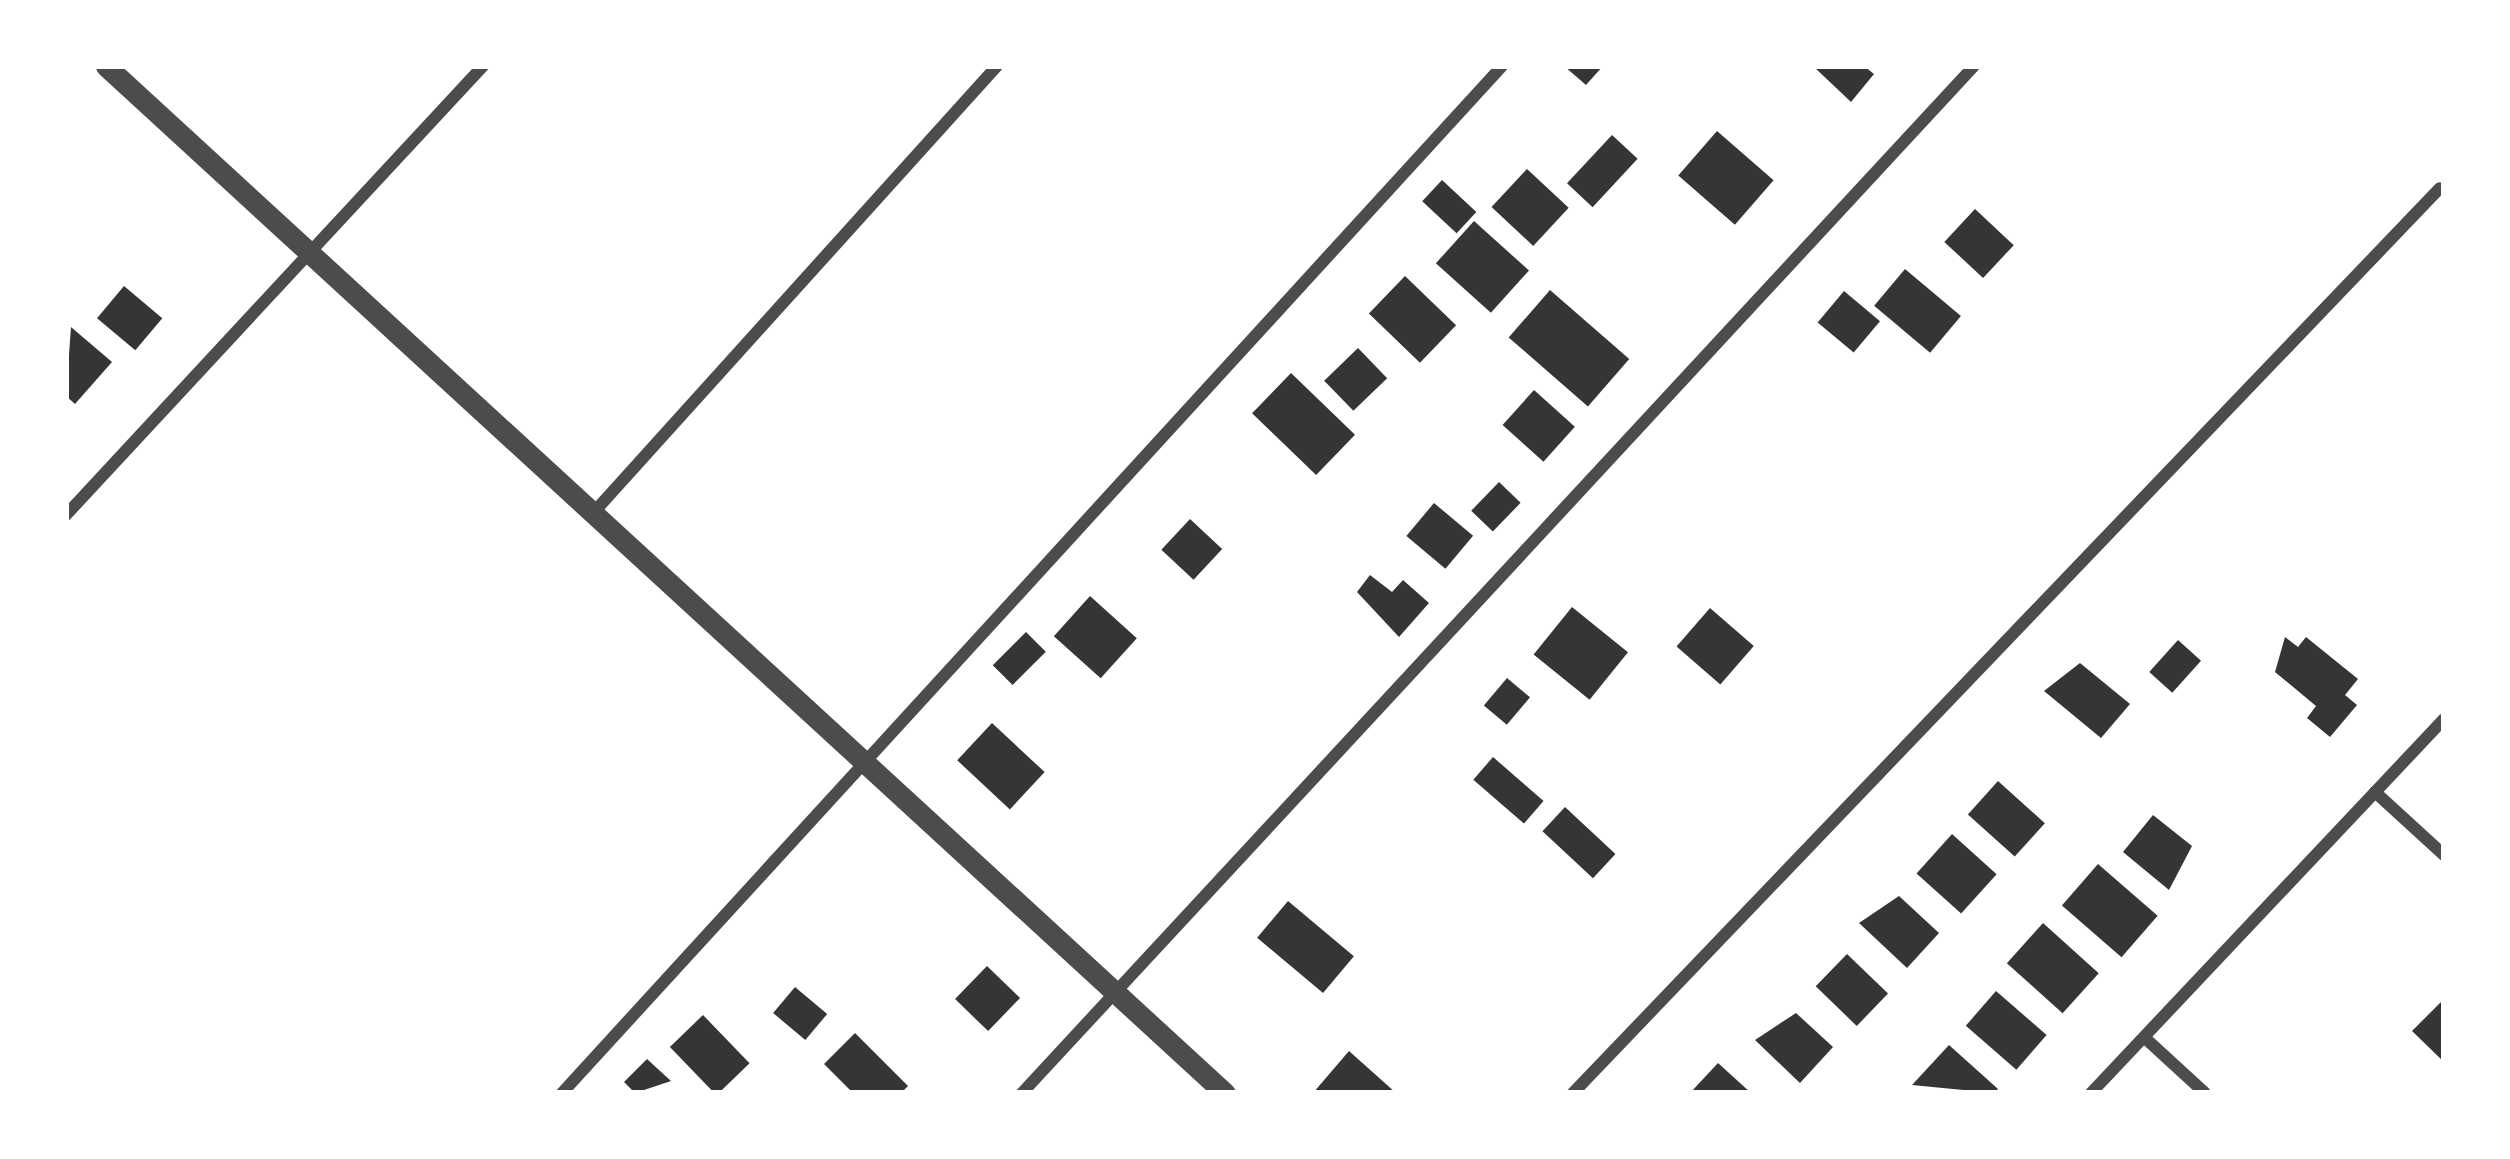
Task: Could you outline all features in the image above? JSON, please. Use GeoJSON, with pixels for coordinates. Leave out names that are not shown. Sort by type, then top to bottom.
{"type":"FeatureCollection","features":[{"type":"Feature","properties":{"kind":"street"},"geometry":{"type":"LineString","coordinates":[[106,66],[1226,1093]]}},
{"type":"Feature","properties":{"kind":"street"},"geometry":{"type":"LineString","coordinates":[[66,515],[483,66]]}},
{"type":"Feature","properties":{"kind":"street"},"geometry":{"type":"LineString","coordinates":[[595,511],[998,66]]}},
{"type":"Feature","properties":{"kind":"street"},"geometry":{"type":"LineString","coordinates":[[562,1093],[1502,66]]}},
{"type":"Feature","properties":{"kind":"street"},"geometry":{"type":"LineString","coordinates":[[1022,1093],[1974,66]]}},
{"type":"Feature","properties":{"kind":"street"},"geometry":{"type":"LineString","coordinates":[[1574,1093],[2440,188]]}},
{"type":"Feature","properties":{"kind":"street"},"geometry":{"type":"LineString","coordinates":[[2091,1093],[2444,719]]}},
{"type":"Feature","properties":{"kind":"street"},"geometry":{"type":"LineString","coordinates":[[2375,792],[2444,854]]}},
{"type":"Feature","properties":{"kind":"street"},"geometry":{"type":"LineString","coordinates":[[2145,1038],[2205,1093]]}},
{"type":"Feature","properties":{"kind":"building"},"geometry":{"type":"Polygon","coordinates":[[[1564,66],[1603,66],[1586,85],[1564,66]]]}},
{"type":"Feature","properties":{"kind":"building"},"geometry":{"type":"Polygon","coordinates":[[[1813,66],[1864,66],[1874,74],[1851,102],[1813,66]]]}},
{"type":"Feature","properties":{"kind":"building"},"geometry":{"type":"Polygon","coordinates":[[[1717,131],[1774,180],[1735,225],[1678,176],[1717,131]]]}},
{"type":"Feature","properties":{"kind":"building"},"geometry":{"type":"Polygon","coordinates":[[[1612,135],[1638,159],[1593,207],[1567,183],[1612,135]]]}},
{"type":"Feature","properties":{"kind":"building"},"geometry":{"type":"Polygon","coordinates":[[[1527,169],[1569,208],[1533,246],[1492,207],[1527,169]]]}},
{"type":"Feature","properties":{"kind":"building"},"geometry":{"type":"Polygon","coordinates":[[[1442,180],[1476,212],[1457,233],[1422,201],[1442,180]]]}},
{"type":"Feature","properties":{"kind":"building"},"geometry":{"type":"Polygon","coordinates":[[[1975,209],[2014,245],[1983,278],[1944,242],[1975,209]]]}},
{"type":"Feature","properties":{"kind":"building"},"geometry":{"type":"Polygon","coordinates":[[[1474,221],[1529,271],[1491,313],[1436,263],[1474,221]]]}},
{"type":"Feature","properties":{"kind":"building"},"geometry":{"type":"Polygon","coordinates":[[[1905,269],[1961,316],[1930,353],[1874,306],[1905,269]]]}},
{"type":"Feature","properties":{"kind":"building"},"geometry":{"type":"Polygon","coordinates":[[[1405,276],[1456,325],[1420,363],[1369,313],[1405,276]]]}},
{"type":"Feature","properties":{"kind":"building"},"geometry":{"type":"Polygon","coordinates":[[[124,286],[162,318],[135,350],[97,318],[124,286]]]}},
{"type":"Feature","properties":{"kind":"building"},"geometry":{"type":"Polygon","coordinates":[[[1550,290],[1629,359],[1588,406],[1509,338],[1550,290]]]}},
{"type":"Feature","properties":{"kind":"building"},"geometry":{"type":"Polygon","coordinates":[[[1844,291],[1880,321],[1854,353],[1818,322],[1844,291]]]}},
{"type":"Feature","properties":{"kind":"building"},"geometry":{"type":"Polygon","coordinates":[[[71,327],[112,362],[75,404],[66,396],[71,327]]]}},
{"type":"Feature","properties":{"kind":"building"},"geometry":{"type":"Polygon","coordinates":[[[1358,348],[1387,378],[1353,411],[1324,381],[1358,348]]]}},
{"type":"Feature","properties":{"kind":"building"},"geometry":{"type":"Polygon","coordinates":[[[1291,373],[1355,435],[1316,475],[1252,413],[1291,373]]]}},
{"type":"Feature","properties":{"kind":"building"},"geometry":{"type":"Polygon","coordinates":[[[1534,390],[1575,427],[1543,462],[1503,425],[1534,390]]]}},
{"type":"Feature","properties":{"kind":"building"},"geometry":{"type":"Polygon","coordinates":[[[1499,482],[1521,503],[1493,532],[1471,511],[1499,482]]]}},
{"type":"Feature","properties":{"kind":"building"},"geometry":{"type":"Polygon","coordinates":[[[1434,503],[1473,536],[1445,569],[1406,536],[1434,503]]]}},
{"type":"Feature","properties":{"kind":"building"},"geometry":{"type":"Polygon","coordinates":[[[1190,519],[1222,549],[1194,580],[1161,550],[1190,519]]]}},
{"type":"Feature","properties":{"kind":"building"},"geometry":{"type":"Polygon","coordinates":[[[1370,575],[1392,592],[1403,580],[1429,603],[1399,637],[1357,592],[1370,575]]]}},
{"type":"Feature","properties":{"kind":"building"},"geometry":{"type":"Polygon","coordinates":[[[1090,596],[1137,638],[1101,678],[1054,636],[1090,596]]]}},
{"type":"Feature","properties":{"kind":"building"},"geometry":{"type":"Polygon","coordinates":[[[1572,607],[1628,652],[1590,700],[1534,654],[1572,607]]]}},
{"type":"Feature","properties":{"kind":"building"},"geometry":{"type":"Polygon","coordinates":[[[1710,608],[1754,646],[1720,685],[1677,646],[1710,608]]]}},
{"type":"Feature","properties":{"kind":"building"},"geometry":{"type":"Polygon","coordinates":[[[1026,632],[1046,652],[1013,685],[993,665],[1026,632]]]}},
{"type":"Feature","properties":{"kind":"building"},"geometry":{"type":"Polygon","coordinates":[[[2285,637],[2298,647],[2306,637],[2358,679],[2345,695],[2357,705],[2330,737],[2307,718],[2316,706],[2275,672],[2285,637]]]}},
{"type":"Feature","properties":{"kind":"building"},"geometry":{"type":"Polygon","coordinates":[[[2178,640],[2201,661],[2172,693],[2149,672],[2178,640]]]}},
{"type":"Feature","properties":{"kind":"building"},"geometry":{"type":"Polygon","coordinates":[[[2080,663],[2130,704],[2101,738],[2044,691],[2080,663]]]}},
{"type":"Feature","properties":{"kind":"building"},"geometry":{"type":"Polygon","coordinates":[[[1507,678],[1530,697],[1507,725],[1484,706],[1507,678]]]}},
{"type":"Feature","properties":{"kind":"building"},"geometry":{"type":"Polygon","coordinates":[[[992,723],[1045,772],[1010,809],[957,760],[992,723]]]}},
{"type":"Feature","properties":{"kind":"building"},"geometry":{"type":"Polygon","coordinates":[[[1493,757],[1544,801],[1524,824],[1473,780],[1493,757]]]}},
{"type":"Feature","properties":{"kind":"building"},"geometry":{"type":"Polygon","coordinates":[[[1998,781],[2045,823],[2015,857],[1968,814],[1998,781]]]}},
{"type":"Feature","properties":{"kind":"building"},"geometry":{"type":"Polygon","coordinates":[[[1565,807],[1615,854],[1593,878],[1542,831],[1565,807]]]}},
{"type":"Feature","properties":{"kind":"building"},"geometry":{"type":"Polygon","coordinates":[[[2153,815],[2192,846],[2169,890],[2123,852],[2153,815]]]}},
{"type":"Feature","properties":{"kind":"building"},"geometry":{"type":"Polygon","coordinates":[[[1952,834],[1997,874],[1961,914],[1917,873],[1952,834]]]}},
{"type":"Feature","properties":{"kind":"building"},"geometry":{"type":"Polygon","coordinates":[[[2098,864],[2158,916],[2122,957],[2062,906],[2098,864]]]}},
{"type":"Feature","properties":{"kind":"building"},"geometry":{"type":"Polygon","coordinates":[[[1899,896],[1939,933],[1907,968],[1859,923],[1899,896]]]}},
{"type":"Feature","properties":{"kind":"building"},"geometry":{"type":"Polygon","coordinates":[[[1288,901],[1354,956],[1323,993],[1257,938],[1288,901]]]}},
{"type":"Feature","properties":{"kind":"building"},"geometry":{"type":"Polygon","coordinates":[[[2043,923],[2099,973],[2063,1013],[2007,963],[2043,923]]]}},
{"type":"Feature","properties":{"kind":"building"},"geometry":{"type":"Polygon","coordinates":[[[1847,954],[1888,994],[1857,1026],[1816,986],[1847,954]]]}},
{"type":"Feature","properties":{"kind":"building"},"geometry":{"type":"Polygon","coordinates":[[[987,966],[1020,998],[988,1031],[955,999],[987,966]]]}},
{"type":"Feature","properties":{"kind":"building"},"geometry":{"type":"Polygon","coordinates":[[[795,987],[827,1014],[805,1040],[773,1013],[795,987]]]}},
{"type":"Feature","properties":{"kind":"building"},"geometry":{"type":"Polygon","coordinates":[[[1996,991],[2047,1035],[2016,1070],[1966,1026],[1996,991]]]}},
{"type":"Feature","properties":{"kind":"building"},"geometry":{"type":"Polygon","coordinates":[[[2444,999],[2444,1062],[2412,1031],[2444,999]]]}},
{"type":"Feature","properties":{"kind":"building"},"geometry":{"type":"Polygon","coordinates":[[[1796,1013],[1833,1047],[1800,1083],[1755,1040],[1796,1013]]]}},
{"type":"Feature","properties":{"kind":"building"},"geometry":{"type":"Polygon","coordinates":[[[703,1015],[750,1063],[714,1093],[670,1047],[703,1015]]]}},
{"type":"Feature","properties":{"kind":"building"},"geometry":{"type":"Polygon","coordinates":[[[855,1033],[908,1086],[901,1093],[853,1093],[824,1064],[855,1033]]]}},
{"type":"Feature","properties":{"kind":"building"},"geometry":{"type":"Polygon","coordinates":[[[1949,1045],[1998,1089],[1994,1093],[1912,1085],[1949,1045]]]}},
{"type":"Feature","properties":{"kind":"building"},"geometry":{"type":"Polygon","coordinates":[[[1349,1051],[1396,1093],[1313,1093],[1349,1051]]]}},
{"type":"Feature","properties":{"kind":"building"},"geometry":{"type":"Polygon","coordinates":[[[647,1059],[671,1081],[635,1093],[624,1082],[647,1059]]]}},
{"type":"Feature","properties":{"kind":"building"},"geometry":{"type":"Polygon","coordinates":[[[1718,1063],[1751,1093],[1690,1093],[1718,1063]]]}}]}
